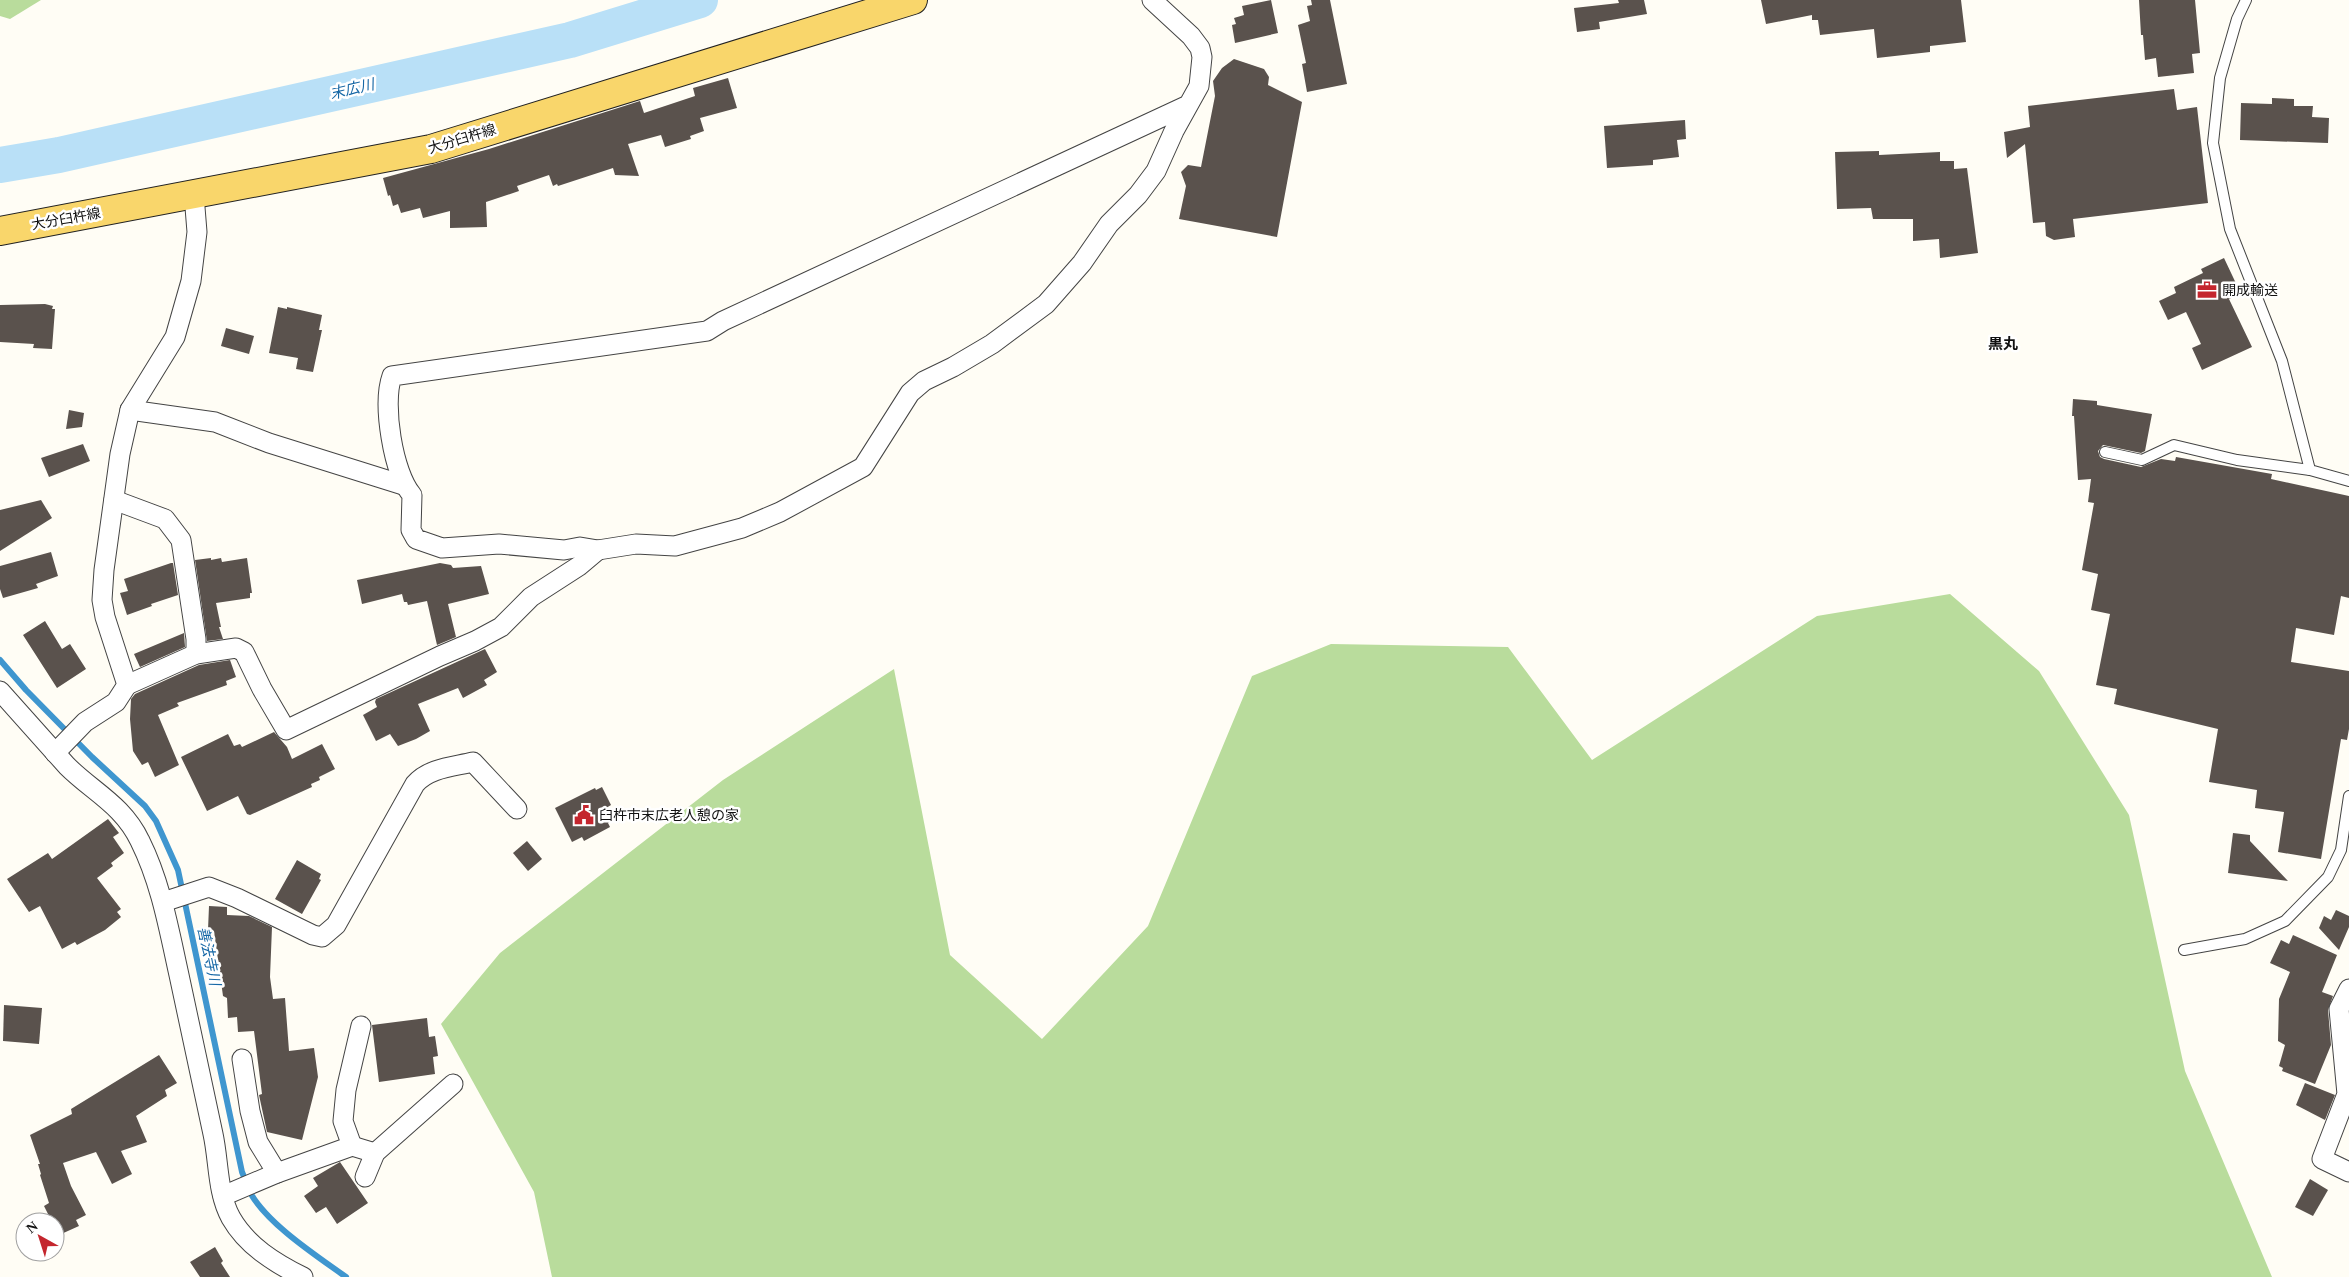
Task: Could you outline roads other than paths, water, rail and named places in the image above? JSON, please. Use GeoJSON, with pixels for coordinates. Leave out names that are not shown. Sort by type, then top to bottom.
{"type":"FeatureCollection","features":[{"type":"Feature","properties":{"kind":"main road","name":"大分臼杵線"},"geometry":{"type":"LineString","coordinates":[[0,231],[431,149],[913,0]]}},
{"type":"Feature","properties":{"kind":"street"},"geometry":{"type":"LineString","coordinates":[[1152,0],[1191,36],[1200,48],[1202,56],[1199,86],[1156,171],[1138,195],[1097,238],[1082,263],[1046,304],[992,344],[953,367],[924,381],[910,393],[863,467],[780,512],[742,528],[675,546],[636,544],[598,550],[580,547],[564,550],[498,544],[442,548],[416,539],[411,530],[412,495],[403,485],[387,417],[387,389],[392,376],[707,331],[723,321],[1188,105]]}},
{"type":"Feature","properties":{"kind":"street"},"geometry":{"type":"LineString","coordinates":[[128,685],[105,617],[102,600],[120,454],[130,410],[176,338],[191,281],[197,232],[194,195]]}},
{"type":"Feature","properties":{"kind":"street"},"geometry":{"type":"LineString","coordinates":[[130,410],[215,422],[269,443],[403,485]]}},
{"type":"Feature","properties":{"kind":"street"},"geometry":{"type":"LineString","coordinates":[[114,500],[165,519],[181,540],[196,639],[196,654]]}},
{"type":"Feature","properties":{"kind":"street"},"geometry":{"type":"LineString","coordinates":[[58,750],[85,722],[116,702],[128,685],[196,654],[236,648],[244,652],[262,689],[286,730],[440,656],[476,641],[501,627],[531,597],[579,566],[598,550]]}},
{"type":"Feature","properties":{"kind":"street"},"geometry":{"type":"LineString","coordinates":[[0,691],[58,750],[78,777],[102,793],[134,829],[141,842],[166,901],[216,1146],[228,1194],[231,1218],[260,1252],[303,1277]]}},
{"type":"Feature","properties":{"kind":"street"},"geometry":{"type":"LineString","coordinates":[[166,901],[209,887],[237,898],[313,935],[322,937],[336,925],[415,784],[421,777],[428,773],[473,762],[518,809]]}},
{"type":"Feature","properties":{"kind":"street"},"geometry":{"type":"LineString","coordinates":[[2349,989],[2339,1010],[2348,1094],[2322,1159],[2349,1172]]}},
{"type":"Feature","properties":{"kind":"street"},"geometry":{"type":"LineString","coordinates":[[352,1146],[344,1121],[346,1090],[360,1026]]}},
{"type":"Feature","properties":{"kind":"street"},"geometry":{"type":"LineString","coordinates":[[242,1059],[250,1111],[258,1142],[272,1175]]}},
{"type":"Feature","properties":{"kind":"street"},"geometry":{"type":"LineString","coordinates":[[365,1176],[375,1153],[453,1084]]}},
{"type":"Feature","properties":{"kind":"street"},"geometry":{"type":"LineString","coordinates":[[228,1194],[272,1175],[352,1146],[375,1153]]}},
{"type":"Feature","properties":{"kind":"lane"},"geometry":{"type":"LineString","coordinates":[[2246,0],[2237,19],[2220,78],[2212,143],[2230,229],[2282,361],[2308,466]]}},
{"type":"Feature","properties":{"kind":"lane"},"geometry":{"type":"LineString","coordinates":[[2106,452],[2142,460],[2174,445],[2237,460],[2308,466],[2349,481]]}},
{"type":"Feature","properties":{"kind":"lane"},"geometry":{"type":"LineString","coordinates":[[2184,950],[2245,939],[2284,921],[2328,877],[2341,850],[2349,796]]}},
{"type":"Feature","properties":{"kind":"waterway","name":"末広川"},"geometry":{"type":"LineString","coordinates":[[0,165],[59,155],[570,40],[700,0]]}},
{"type":"Feature","properties":{"kind":"waterway","name":"善法寺川"},"geometry":{"type":"LineString","coordinates":[[0,660],[26,690],[92,757],[145,806],[156,821],[178,870],[242,1172],[251,1194],[259,1206],[281,1228],[346,1277]]}},
{"type":"Feature","properties":{"kind":"place","name":"開成輸送"},"geometry":{"type":"Point","coordinates":[2207,290]}},
{"type":"Feature","properties":{"kind":"place","name":"臼杵市末広老人憩の家"},"geometry":{"type":"Point","coordinates":[584,815]}},
{"type":"Feature","properties":{"kind":"district","name":"黒丸"},"geometry":{"type":"Point","coordinates":[2003,344]}}]}
